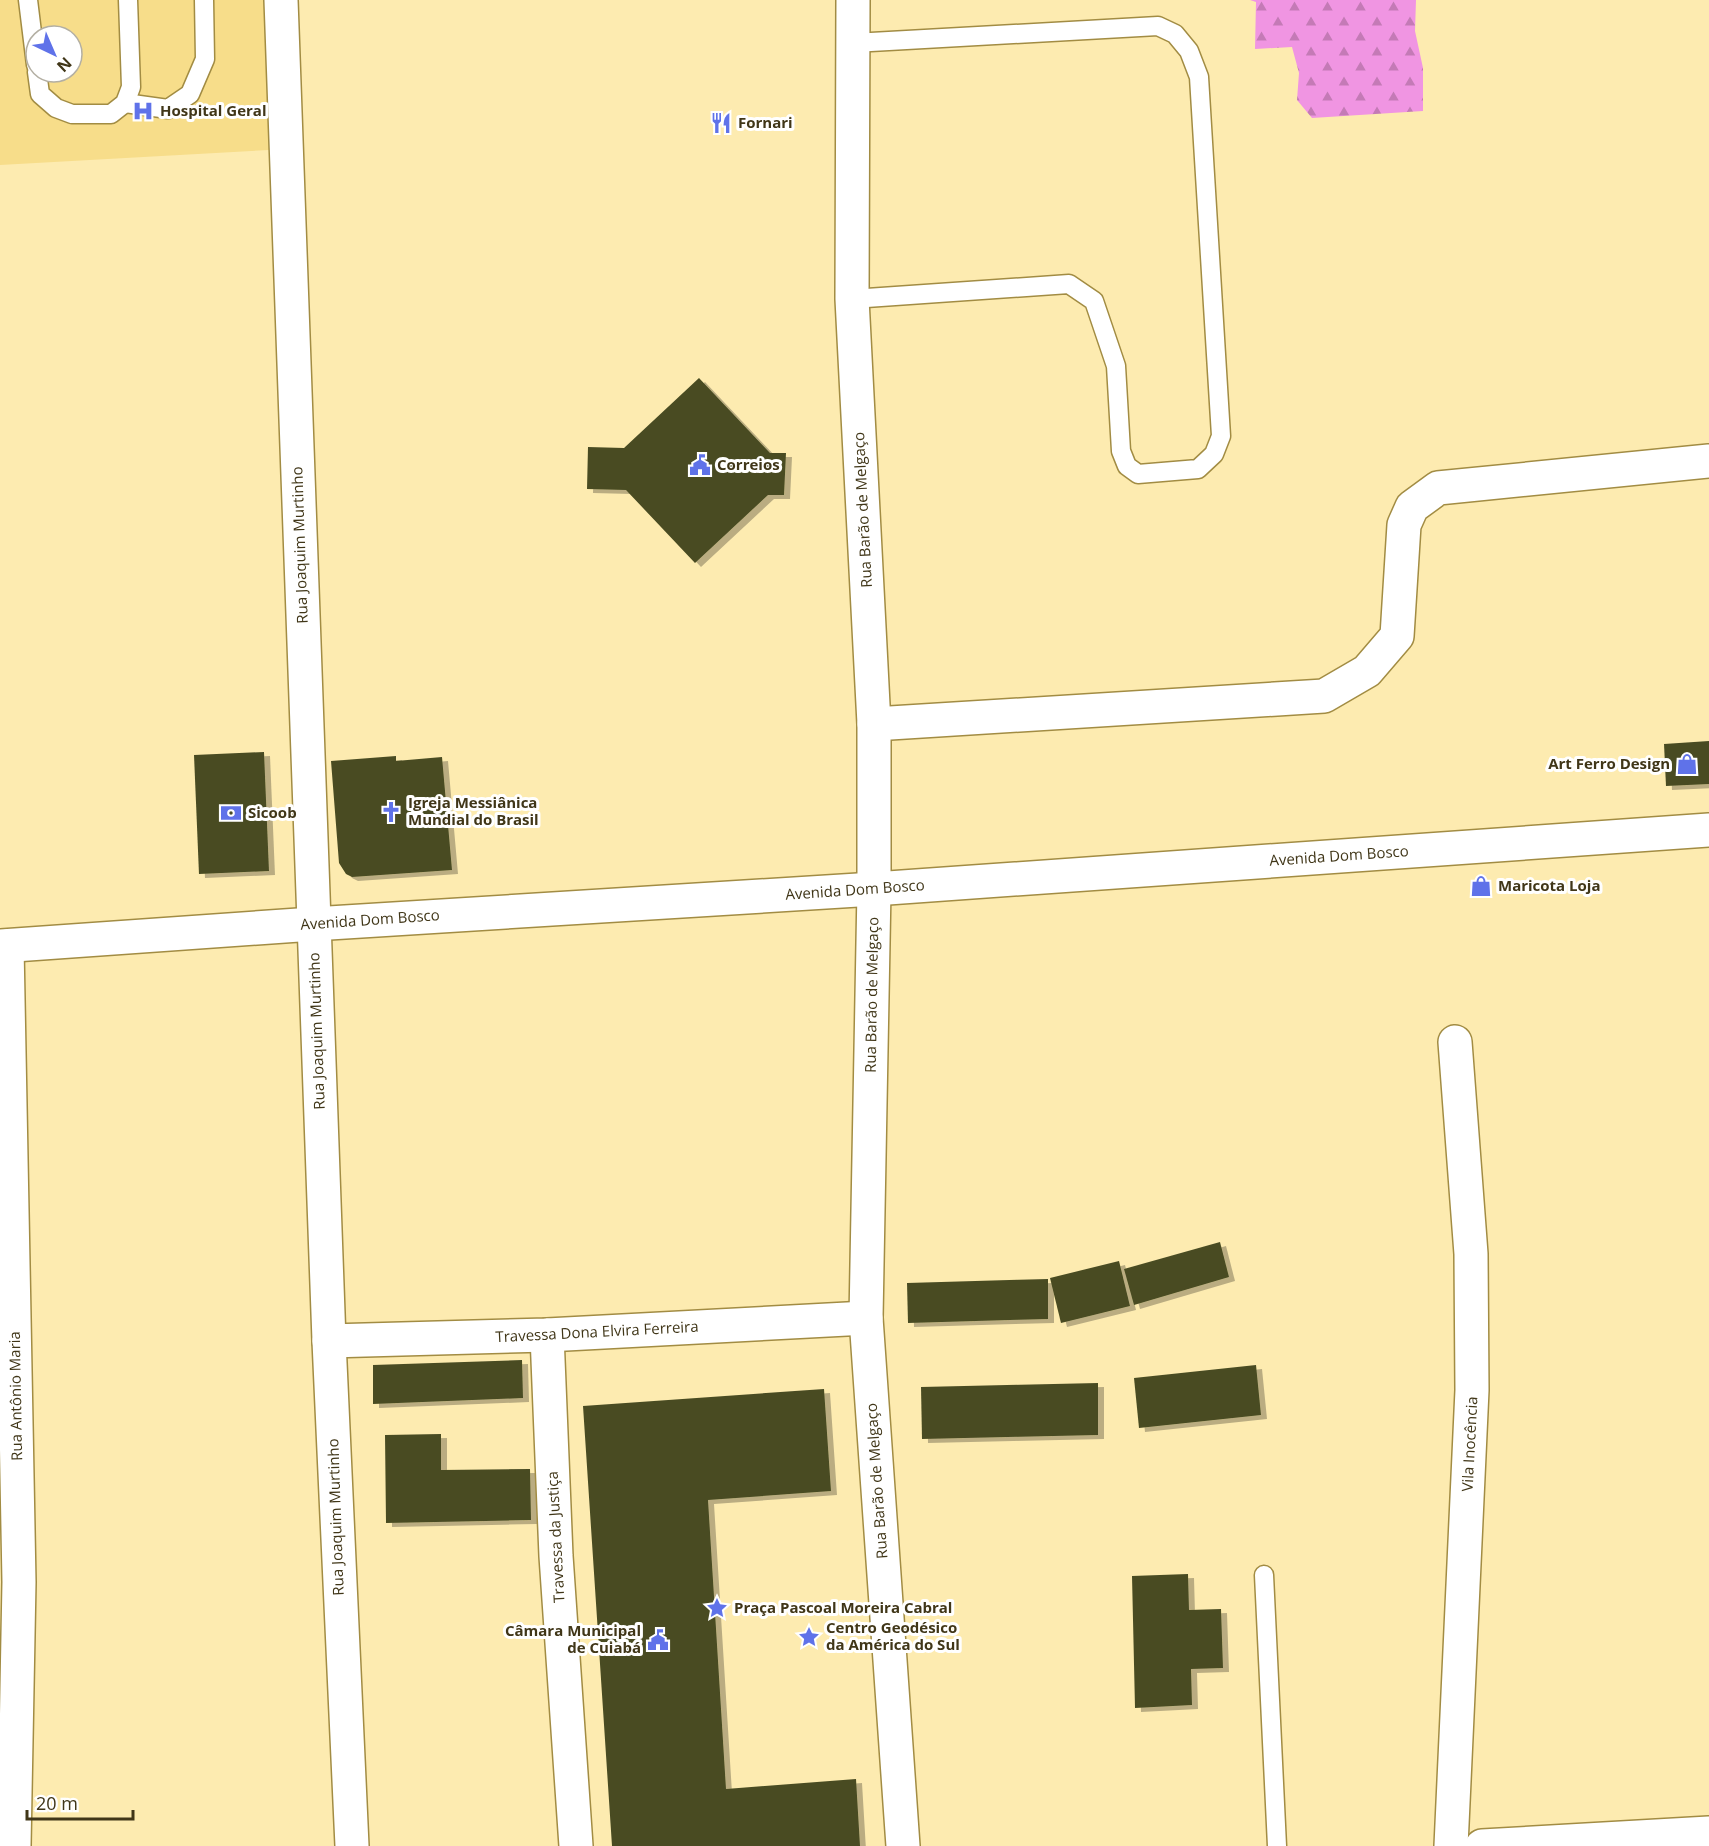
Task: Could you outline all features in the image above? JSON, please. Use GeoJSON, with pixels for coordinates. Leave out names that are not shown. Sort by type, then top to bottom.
{"type":"FeatureCollection","features":[{"type":"Feature","properties":{"kind":"street","name":"Rua Joaquim Murtinho"},"geometry":{"type":"LineString","coordinates":[[281,0],[328,1341],[352,1846]]}},
{"type":"Feature","properties":{"kind":"street","name":"Rua Barão de Melgaço"},"geometry":{"type":"LineString","coordinates":[[853,0],[852,299],[874,724],[874,889],[866,1318],[903,1846]]}},
{"type":"Feature","properties":{"kind":"street"},"geometry":{"type":"LineString","coordinates":[[874,724],[1324,696],[1367,671],[1397,636],[1404,525],[1412,507],[1438,489],[1709,461]]}},
{"type":"Feature","properties":{"kind":"street","name":"Avenida Dom Bosco"},"geometry":{"type":"LineString","coordinates":[[4,946],[874,889],[1709,830]]}},
{"type":"Feature","properties":{"kind":"street","name":"Rua Antônio Maria"},"geometry":{"type":"LineString","coordinates":[[4,946],[19,1582],[14,1846]]}},
{"type":"Feature","properties":{"kind":"street","name":"Vila Inocência"},"geometry":{"type":"LineString","coordinates":[[1451,1846],[1472,1390],[1471,1254],[1455,1042]]}},
{"type":"Feature","properties":{"kind":"street","name":"Travessa Dona Elvira Ferreira"},"geometry":{"type":"LineString","coordinates":[[328,1341],[547,1335],[866,1318]]}},
{"type":"Feature","properties":{"kind":"street","name":"Travessa da Justiça"},"geometry":{"type":"LineString","coordinates":[[547,1335],[556,1556],[576,1846]]}},
{"type":"Feature","properties":{"kind":"street"},"geometry":{"type":"LineString","coordinates":[[1482,1846],[1709,1833]]}},
{"type":"Feature","properties":{"kind":"lane"},"geometry":{"type":"LineString","coordinates":[[28,0],[31,24]]}},
{"type":"Feature","properties":{"kind":"lane"},"geometry":{"type":"LineString","coordinates":[[39,84],[40,94],[56,108],[72,114],[111,114],[125,103],[131,87],[128,0]]}},
{"type":"Feature","properties":{"kind":"lane"},"geometry":{"type":"LineString","coordinates":[[125,103],[168,110],[190,94],[205,59],[204,0]]}},
{"type":"Feature","properties":{"kind":"lane"},"geometry":{"type":"LineString","coordinates":[[852,299],[1069,284],[1094,301],[1116,366],[1121,451],[1127,465],[1138,474],[1198,469],[1214,454],[1221,435],[1199,76],[1189,51],[1175,34],[1158,26],[853,43]]}},
{"type":"Feature","properties":{"kind":"lane"},"geometry":{"type":"LineString","coordinates":[[1264,1575],[1277,1846]]}},
{"type":"Feature","properties":{"kind":"shaded area","name":"Hospital Geral"},"geometry":{"type":"Polygon","coordinates":[[[0,0],[281,0],[287,149],[0,165],[0,0]]]}},
{"type":"Feature","properties":{"kind":"green space"},"geometry":{"type":"Polygon","coordinates":[[[1250,0],[1416,0],[1415,31],[1423,68],[1423,111],[1312,118],[1297,100],[1299,73],[1292,47],[1255,49],[1256,2],[1250,0]]]}},
{"type":"Feature","properties":{"kind":"building"},"geometry":{"type":"Polygon","coordinates":[[[699,378],[770,453],[786,453],[784,495],[768,495],[695,563],[626,490],[587,489],[588,447],[624,448],[699,378]]]}},
{"type":"Feature","properties":{"kind":"building","name":"Art Ferro Design"},"geometry":{"type":"Polygon","coordinates":[[[1709,741],[1709,784],[1666,786],[1664,744],[1709,741]]]}},
{"type":"Feature","properties":{"kind":"building","name":"Sicoob"},"geometry":{"type":"Polygon","coordinates":[[[264,752],[269,871],[199,874],[194,755],[264,752]]]}},
{"type":"Feature","properties":{"kind":"building","name":"Igreja Messiânica Mundial do Brasil"},"geometry":{"type":"Polygon","coordinates":[[[396,756],[396,761],[442,757],[452,870],[352,877],[346,874],[339,863],[331,761],[396,756]]]}},
{"type":"Feature","properties":{"kind":"building"},"geometry":{"type":"Polygon","coordinates":[[[1220,1242],[1229,1277],[1134,1305],[1124,1269],[1220,1242]]]}},
{"type":"Feature","properties":{"kind":"building"},"geometry":{"type":"Polygon","coordinates":[[[1119,1261],[1130,1306],[1061,1323],[1050,1278],[1119,1261]]]}},
{"type":"Feature","properties":{"kind":"building"},"geometry":{"type":"Polygon","coordinates":[[[1048,1279],[1048,1319],[908,1323],[907,1283],[1048,1279]]]}},
{"type":"Feature","properties":{"kind":"building"},"geometry":{"type":"Polygon","coordinates":[[[522,1360],[523,1398],[373,1404],[373,1365],[522,1360]]]}},
{"type":"Feature","properties":{"kind":"building"},"geometry":{"type":"Polygon","coordinates":[[[1256,1365],[1261,1415],[1139,1428],[1134,1378],[1256,1365]]]}},
{"type":"Feature","properties":{"kind":"building"},"geometry":{"type":"Polygon","coordinates":[[[1098,1383],[1098,1435],[922,1439],[921,1387],[1098,1383]]]}},
{"type":"Feature","properties":{"kind":"building","name":"Câmara Municipal de Cuiabá"},"geometry":{"type":"Polygon","coordinates":[[[824,1389],[831,1491],[708,1500],[726,1789],[856,1779],[860,1846],[612,1846],[583,1406],[824,1389]]]}},
{"type":"Feature","properties":{"kind":"building"},"geometry":{"type":"Polygon","coordinates":[[[441,1434],[441,1470],[530,1469],[531,1520],[386,1523],[385,1435],[441,1434]]]}},
{"type":"Feature","properties":{"kind":"building"},"geometry":{"type":"Polygon","coordinates":[[[1188,1574],[1189,1610],[1221,1609],[1223,1668],[1191,1669],[1192,1705],[1135,1708],[1132,1576],[1188,1574]]]}},
{"type":"Feature","properties":{"kind":"place","name":"Hospital Geral"},"geometry":{"type":"Point","coordinates":[143,111]}},
{"type":"Feature","properties":{"kind":"place","name":"Fornari"},"geometry":{"type":"Point","coordinates":[721,123]}},
{"type":"Feature","properties":{"kind":"place","name":"Correios"},"geometry":{"type":"Point","coordinates":[700,465]}},
{"type":"Feature","properties":{"kind":"place","name":"Art Ferro Design"},"geometry":{"type":"Point","coordinates":[1687,764]}},
{"type":"Feature","properties":{"kind":"place","name":"Igreja Messiânica Mundial do Brasil"},"geometry":{"type":"Point","coordinates":[391,812]}},
{"type":"Feature","properties":{"kind":"place","name":"Sicoob"},"geometry":{"type":"Point","coordinates":[231,813]}},
{"type":"Feature","properties":{"kind":"place","name":"Maricota Loja"},"geometry":{"type":"Point","coordinates":[1481,886]}},
{"type":"Feature","properties":{"kind":"place","name":"Praça Pascoal Moreira Cabral"},"geometry":{"type":"Point","coordinates":[717,1608]}},
{"type":"Feature","properties":{"kind":"place","name":"Centro Geodésico da América do Sul"},"geometry":{"type":"Point","coordinates":[809,1637]}},
{"type":"Feature","properties":{"kind":"place","name":"Câmara Municipal de Cuiabá"},"geometry":{"type":"Point","coordinates":[658,1640]}}]}
